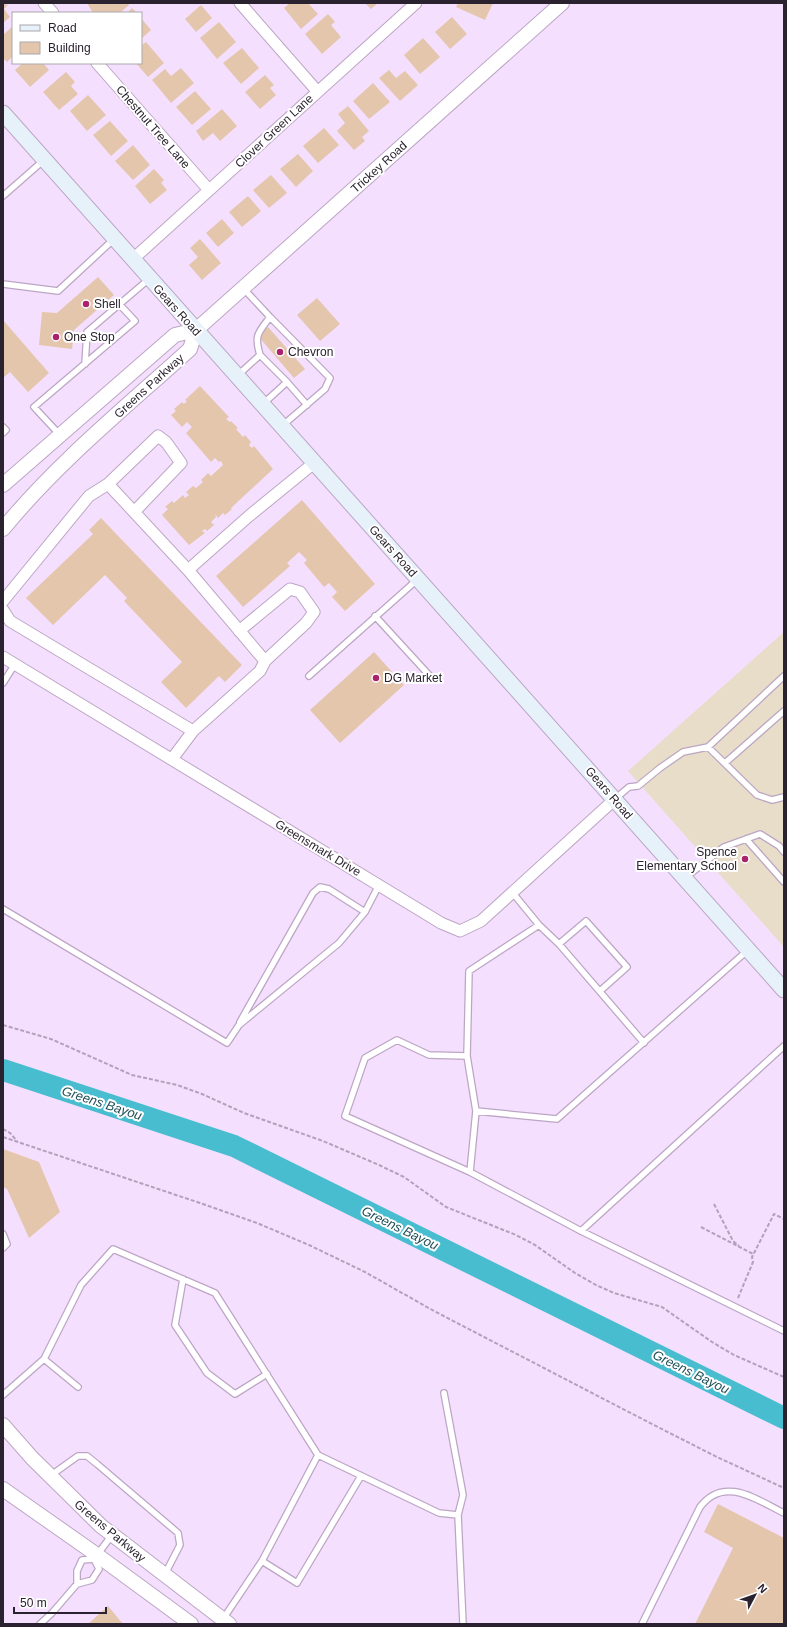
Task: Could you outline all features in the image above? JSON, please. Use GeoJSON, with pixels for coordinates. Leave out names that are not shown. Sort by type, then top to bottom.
{"type":"FeatureCollection","features":[{"type":"Feature","properties":{"kind":"main road","name":"Gears Road"},"geometry":{"type":"LineString","coordinates":[[3,112],[149,279],[784,990]]}},
{"type":"Feature","properties":{"kind":"street"},"geometry":{"type":"LineString","coordinates":[[44,3],[52,12]]}},
{"type":"Feature","properties":{"kind":"street"},"geometry":{"type":"LineString","coordinates":[[240,3],[317,91]]}},
{"type":"Feature","properties":{"kind":"street","name":"Clover Green Lane"},"geometry":{"type":"LineString","coordinates":[[132,259],[416,3]]}},
{"type":"Feature","properties":{"kind":"street","name":"Trickey Road"},"geometry":{"type":"LineString","coordinates":[[196,330],[562,3]]}},
{"type":"Feature","properties":{"kind":"street","name":"Chestnut Tree Lane"},"geometry":{"type":"LineString","coordinates":[[98,64],[209,190]]}},
{"type":"Feature","properties":{"kind":"street","name":"Greens Parkway"},"geometry":{"type":"LineString","coordinates":[[3,485],[175,335],[196,330]]}},
{"type":"Feature","properties":{"kind":"street","name":"Greens Parkway"},"geometry":{"type":"LineString","coordinates":[[3,529],[36,491],[190,349],[196,330]]}},
{"type":"Feature","properties":{"kind":"street"},"geometry":{"type":"LineString","coordinates":[[60,435],[76,453]]}},
{"type":"Feature","properties":{"kind":"street"},"geometry":{"type":"LineString","coordinates":[[3,601],[89,496],[108,484],[158,436],[166,442],[181,463],[134,512]]}},
{"type":"Feature","properties":{"kind":"street"},"geometry":{"type":"LineString","coordinates":[[188,570],[249,516],[314,463]]}},
{"type":"Feature","properties":{"kind":"street"},"geometry":{"type":"LineString","coordinates":[[108,484],[188,570],[265,661]]}},
{"type":"Feature","properties":{"kind":"street"},"geometry":{"type":"LineString","coordinates":[[172,759],[193,731],[260,670],[265,661],[306,623],[314,612],[300,592],[290,589],[239,631]]}},
{"type":"Feature","properties":{"kind":"street"},"geometry":{"type":"LineString","coordinates":[[3,610],[10,621],[193,731]]}},
{"type":"Feature","properties":{"kind":"street","name":"Greensmark Drive"},"geometry":{"type":"LineString","coordinates":[[3,657],[379,886],[441,923],[460,931],[481,921],[615,800]]}},
{"type":"Feature","properties":{"kind":"street","name":"Greens Parkway"},"geometry":{"type":"LineString","coordinates":[[3,1425],[50,1476],[101,1526],[224,1622]]}},
{"type":"Feature","properties":{"kind":"street","name":"Greens Parkway"},"geometry":{"type":"LineString","coordinates":[[3,1489],[190,1624]]}},
{"type":"Feature","properties":{"kind":"lane"},"geometry":{"type":"LineString","coordinates":[[3,196],[45,160]]}},
{"type":"Feature","properties":{"kind":"lane"},"geometry":{"type":"LineString","coordinates":[[3,284],[58,290],[114,239]]}},
{"type":"Feature","properties":{"kind":"lane"},"geometry":{"type":"LineString","coordinates":[[85,364],[88,332],[149,279]]}},
{"type":"Feature","properties":{"kind":"lane"},"geometry":{"type":"LineString","coordinates":[[243,288],[330,378],[325,389],[282,427]]}},
{"type":"Feature","properties":{"kind":"lane"},"geometry":{"type":"LineString","coordinates":[[60,435],[34,407],[135,321],[120,305]]}},
{"type":"Feature","properties":{"kind":"lane"},"geometry":{"type":"LineString","coordinates":[[270,317],[257,334],[256,342],[260,355],[307,405]]}},
{"type":"Feature","properties":{"kind":"lane"},"geometry":{"type":"LineString","coordinates":[[237,376],[260,355]]}},
{"type":"Feature","properties":{"kind":"lane"},"geometry":{"type":"LineString","coordinates":[[262,405],[286,382]]}},
{"type":"Feature","properties":{"kind":"lane"},"geometry":{"type":"LineString","coordinates":[[3,427],[6,430],[3,433]]}},
{"type":"Feature","properties":{"kind":"lane"},"geometry":{"type":"LineString","coordinates":[[308,676],[418,579]]}},
{"type":"Feature","properties":{"kind":"lane"},"geometry":{"type":"LineString","coordinates":[[376,616],[428,675]]}},
{"type":"Feature","properties":{"kind":"lane"},"geometry":{"type":"LineString","coordinates":[[3,683],[15,663]]}},
{"type":"Feature","properties":{"kind":"lane"},"geometry":{"type":"LineString","coordinates":[[615,800],[629,787],[638,786],[683,752],[708,747],[784,676]]}},
{"type":"Feature","properties":{"kind":"lane"},"geometry":{"type":"LineString","coordinates":[[725,763],[784,711]]}},
{"type":"Feature","properties":{"kind":"lane"},"geometry":{"type":"LineString","coordinates":[[708,747],[757,795],[772,800],[784,796]]}},
{"type":"Feature","properties":{"kind":"lane"},"geometry":{"type":"LineString","coordinates":[[685,878],[724,847],[760,834],[779,846],[784,852]]}},
{"type":"Feature","properties":{"kind":"lane"},"geometry":{"type":"LineString","coordinates":[[746,839],[784,882]]}},
{"type":"Feature","properties":{"kind":"lane"},"geometry":{"type":"LineString","coordinates":[[239,1025],[339,943],[366,912],[379,886]]}},
{"type":"Feature","properties":{"kind":"lane"},"geometry":{"type":"LineString","coordinates":[[3,909],[227,1043],[239,1025],[314,892],[320,887],[329,889],[366,912]]}},
{"type":"Feature","properties":{"kind":"lane"},"geometry":{"type":"LineString","coordinates":[[512,892],[539,925],[559,944],[644,1043]]}},
{"type":"Feature","properties":{"kind":"lane"},"geometry":{"type":"LineString","coordinates":[[559,944],[586,921],[602,938],[627,967],[600,991]]}},
{"type":"Feature","properties":{"kind":"lane"},"geometry":{"type":"LineString","coordinates":[[470,1172],[476,1111],[467,1056],[469,972],[539,925]]}},
{"type":"Feature","properties":{"kind":"lane"},"geometry":{"type":"LineString","coordinates":[[476,1111],[557,1119],[748,949]]}},
{"type":"Feature","properties":{"kind":"lane"},"geometry":{"type":"LineString","coordinates":[[467,1056],[429,1055],[397,1040],[365,1058],[345,1116],[470,1172],[581,1231],[784,1331]]}},
{"type":"Feature","properties":{"kind":"lane"},"geometry":{"type":"LineString","coordinates":[[581,1231],[784,1046]]}},
{"type":"Feature","properties":{"kind":"lane"},"geometry":{"type":"LineString","coordinates":[[3,1234],[7,1244],[3,1248]]}},
{"type":"Feature","properties":{"kind":"lane"},"geometry":{"type":"LineString","coordinates":[[3,1395],[44,1359],[81,1285],[113,1250],[215,1293],[318,1455],[438,1514],[458,1515]]}},
{"type":"Feature","properties":{"kind":"lane"},"geometry":{"type":"LineString","coordinates":[[183,1279],[175,1325],[207,1373],[235,1394],[266,1374]]}},
{"type":"Feature","properties":{"kind":"lane"},"geometry":{"type":"LineString","coordinates":[[44,1359],[78,1388]]}},
{"type":"Feature","properties":{"kind":"lane"},"geometry":{"type":"LineString","coordinates":[[444,1393],[463,1495],[458,1515],[463,1624]]}},
{"type":"Feature","properties":{"kind":"lane"},"geometry":{"type":"LineString","coordinates":[[224,1622],[262,1561],[318,1455]]}},
{"type":"Feature","properties":{"kind":"lane"},"geometry":{"type":"LineString","coordinates":[[50,1476],[78,1456],[87,1456],[178,1533],[180,1545],[164,1576]]}},
{"type":"Feature","properties":{"kind":"lane"},"geometry":{"type":"LineString","coordinates":[[262,1561],[297,1583],[361,1476]]}},
{"type":"Feature","properties":{"kind":"lane"},"geometry":{"type":"LineString","coordinates":[[642,1624],[700,1507],[706,1500],[731,1490],[744,1493],[784,1513]]}},
{"type":"Feature","properties":{"kind":"lane"},"geometry":{"type":"LineString","coordinates":[[77,1584],[77,1571],[82,1560],[96,1557],[112,1535]]}},
{"type":"Feature","properties":{"kind":"lane"},"geometry":{"type":"LineString","coordinates":[[40,1624],[52,1613],[77,1584],[92,1580],[99,1569],[96,1557]]}},
{"type":"Feature","properties":{"kind":"path"},"geometry":{"type":"LineString","coordinates":[[3,1025],[52,1039],[132,1075],[177,1085],[202,1094],[244,1113],[323,1140],[379,1165],[404,1177],[446,1207],[516,1235],[535,1245],[575,1273],[596,1285],[614,1293],[662,1307],[728,1352],[784,1377]]}},
{"type":"Feature","properties":{"kind":"path"},"geometry":{"type":"LineString","coordinates":[[3,1129],[10,1133],[18,1142]]}},
{"type":"Feature","properties":{"kind":"path"},"geometry":{"type":"LineString","coordinates":[[3,1137],[257,1223],[309,1246],[365,1272],[434,1311],[648,1422],[717,1457],[784,1488]]}},
{"type":"Feature","properties":{"kind":"path"},"geometry":{"type":"LineString","coordinates":[[714,1204],[733,1241],[741,1248]]}},
{"type":"Feature","properties":{"kind":"path"},"geometry":{"type":"LineString","coordinates":[[734,1307],[753,1262],[753,1254],[774,1214],[784,1219]]}},
{"type":"Feature","properties":{"kind":"path"},"geometry":{"type":"LineString","coordinates":[[700,1227],[753,1254]]}},
{"type":"Feature","properties":{"kind":"shaded area","name":"Spence Elementary School"},"geometry":{"type":"Polygon","coordinates":[[[784,632],[784,947],[628,771],[784,632]]]}},
{"type":"Feature","properties":{"kind":"building"},"geometry":{"type":"Polygon","coordinates":[[[3,3],[8,5],[4,9],[10,17],[3,23],[3,3]]]}},
{"type":"Feature","properties":{"kind":"building"},"geometry":{"type":"Polygon","coordinates":[[[87,3],[128,3],[129,5],[121,12],[92,12],[87,3]]]}},
{"type":"Feature","properties":{"kind":"building"},"geometry":{"type":"Polygon","coordinates":[[[290,3],[308,3],[318,14],[301,29],[284,8],[290,3]]]}},
{"type":"Feature","properties":{"kind":"building"},"geometry":{"type":"Polygon","coordinates":[[[365,3],[378,3],[371,9],[365,3]]]}},
{"type":"Feature","properties":{"kind":"building"},"geometry":{"type":"Polygon","coordinates":[[[458,3],[493,3],[485,20],[456,7],[458,3]]]}},
{"type":"Feature","properties":{"kind":"building"},"geometry":{"type":"Polygon","coordinates":[[[201,5],[212,18],[196,32],[185,19],[201,5]]]}},
{"type":"Feature","properties":{"kind":"building"},"geometry":{"type":"Polygon","coordinates":[[[132,8],[136,12],[128,12],[132,8]]]}},
{"type":"Feature","properties":{"kind":"building"},"geometry":{"type":"Polygon","coordinates":[[[328,14],[335,22],[331,25],[341,37],[322,54],[305,34],[328,14]]]}},
{"type":"Feature","properties":{"kind":"building"},"geometry":{"type":"Polygon","coordinates":[[[452,17],[467,34],[450,49],[435,32],[452,17]]]}},
{"type":"Feature","properties":{"kind":"building"},"geometry":{"type":"Polygon","coordinates":[[[142,19],[151,30],[142,38],[142,19]]]}},
{"type":"Feature","properties":{"kind":"building"},"geometry":{"type":"Polygon","coordinates":[[[219,22],[236,42],[217,59],[200,38],[219,22]]]}},
{"type":"Feature","properties":{"kind":"building"},"geometry":{"type":"Polygon","coordinates":[[[12,27],[12,57],[7,62],[3,58],[3,35],[12,27]]]}},
{"type":"Feature","properties":{"kind":"building"},"geometry":{"type":"Polygon","coordinates":[[[423,38],[440,57],[420,74],[404,55],[423,38]]]}},
{"type":"Feature","properties":{"kind":"building"},"geometry":{"type":"Polygon","coordinates":[[[146,42],[164,63],[148,77],[137,64],[142,64],[142,45],[146,42]]]}},
{"type":"Feature","properties":{"kind":"building"},"geometry":{"type":"Polygon","coordinates":[[[242,48],[259,68],[241,84],[223,63],[242,48]]]}},
{"type":"Feature","properties":{"kind":"building"},"geometry":{"type":"Polygon","coordinates":[[[22,64],[44,64],[49,70],[30,87],[15,70],[22,64]]]}},
{"type":"Feature","properties":{"kind":"building"},"geometry":{"type":"Polygon","coordinates":[[[181,68],[194,83],[171,103],[152,80],[165,69],[171,76],[181,68]]]}},
{"type":"Feature","properties":{"kind":"building"},"geometry":{"type":"Polygon","coordinates":[[[389,70],[396,78],[405,71],[418,85],[400,101],[379,78],[389,70]]]}},
{"type":"Feature","properties":{"kind":"building"},"geometry":{"type":"Polygon","coordinates":[[[66,72],[75,82],[71,86],[78,94],[59,110],[43,92],[66,72]]]}},
{"type":"Feature","properties":{"kind":"building"},"geometry":{"type":"Polygon","coordinates":[[[265,75],[274,85],[270,88],[276,95],[260,109],[245,92],[265,75]]]}},
{"type":"Feature","properties":{"kind":"building"},"geometry":{"type":"Polygon","coordinates":[[[373,83],[390,102],[369,119],[353,101],[373,83]]]}},
{"type":"Feature","properties":{"kind":"building"},"geometry":{"type":"Polygon","coordinates":[[[195,91],[211,109],[192,125],[176,107],[195,91]]]}},
{"type":"Feature","properties":{"kind":"building"},"geometry":{"type":"Polygon","coordinates":[[[88,95],[106,115],[87,131],[70,111],[88,95]]]}},
{"type":"Feature","properties":{"kind":"building"},"geometry":{"type":"Polygon","coordinates":[[[348,106],[369,131],[362,137],[365,141],[354,150],[337,131],[345,123],[338,114],[348,106]]]}},
{"type":"Feature","properties":{"kind":"building"},"geometry":{"type":"Polygon","coordinates":[[[222,109],[237,126],[220,141],[213,133],[203,141],[196,131],[222,109]]]}},
{"type":"Feature","properties":{"kind":"building"},"geometry":{"type":"Polygon","coordinates":[[[110,121],[128,141],[111,156],[93,135],[110,121]]]}},
{"type":"Feature","properties":{"kind":"building"},"geometry":{"type":"Polygon","coordinates":[[[324,128],[339,145],[318,163],[303,146],[324,128]]]}},
{"type":"Feature","properties":{"kind":"building"},"geometry":{"type":"Polygon","coordinates":[[[133,145],[150,165],[133,180],[115,161],[133,145]]]}},
{"type":"Feature","properties":{"kind":"building"},"geometry":{"type":"Polygon","coordinates":[[[298,154],[313,171],[296,187],[280,169],[298,154]]]}},
{"type":"Feature","properties":{"kind":"building"},"geometry":{"type":"Polygon","coordinates":[[[154,169],[164,180],[161,183],[167,190],[150,204],[135,186],[154,169]]]}},
{"type":"Feature","properties":{"kind":"building"},"geometry":{"type":"Polygon","coordinates":[[[271,175],[287,193],[269,208],[253,190],[271,175]]]}},
{"type":"Feature","properties":{"kind":"building"},"geometry":{"type":"Polygon","coordinates":[[[248,196],[261,211],[242,227],[229,212],[248,196]]]}},
{"type":"Feature","properties":{"kind":"building"},"geometry":{"type":"Polygon","coordinates":[[[222,219],[234,233],[218,247],[206,233],[222,219]]]}},
{"type":"Feature","properties":{"kind":"building"},"geometry":{"type":"Polygon","coordinates":[[[200,239],[221,263],[202,280],[189,265],[198,257],[190,248],[200,239]]]}},
{"type":"Feature","properties":{"kind":"building"},"geometry":{"type":"Polygon","coordinates":[[[98,277],[114,295],[74,330],[72,349],[39,345],[42,312],[57,313],[98,277]]]}},
{"type":"Feature","properties":{"kind":"building"},"geometry":{"type":"Polygon","coordinates":[[[317,298],[340,324],[320,341],[297,315],[317,298]]]}},
{"type":"Feature","properties":{"kind":"building"},"geometry":{"type":"Polygon","coordinates":[[[3,320],[49,373],[28,392],[10,372],[3,378],[3,320]]]}},
{"type":"Feature","properties":{"kind":"building"},"geometry":{"type":"Polygon","coordinates":[[[268,327],[305,369],[294,378],[258,336],[268,327]]]}},
{"type":"Feature","properties":{"kind":"building"},"geometry":{"type":"Polygon","coordinates":[[[200,386],[229,417],[226,419],[230,422],[231,421],[238,428],[236,429],[243,437],[245,435],[251,442],[249,445],[252,448],[254,446],[273,469],[225,515],[223,513],[218,518],[215,514],[216,517],[211,522],[214,525],[207,531],[205,529],[202,531],[205,533],[189,545],[162,515],[168,509],[165,507],[172,501],[174,503],[183,495],[185,498],[189,495],[186,492],[193,486],[196,488],[203,482],[201,480],[208,473],[211,476],[223,465],[221,461],[219,462],[215,458],[211,462],[186,433],[192,427],[187,422],[182,427],[171,415],[176,411],[174,409],[182,402],[184,404],[187,401],[185,400],[200,386]]]}},
{"type":"Feature","properties":{"kind":"building"},"geometry":{"type":"Polygon","coordinates":[[[302,500],[375,584],[345,611],[332,597],[337,592],[329,583],[324,587],[304,563],[307,560],[299,552],[287,563],[290,566],[243,607],[216,576],[302,500]]]}},
{"type":"Feature","properties":{"kind":"building"},"geometry":{"type":"Polygon","coordinates":[[[101,518],[242,665],[225,682],[219,676],[186,708],[161,682],[182,662],[124,601],[127,598],[105,575],[53,625],[26,598],[93,534],[89,530],[101,518]]]}},
{"type":"Feature","properties":{"kind":"building"},"geometry":{"type":"Polygon","coordinates":[[[374,652],[404,685],[340,743],[310,710],[374,652]]]}},
{"type":"Feature","properties":{"kind":"building"},"geometry":{"type":"Polygon","coordinates":[[[3,1149],[39,1162],[60,1212],[29,1238],[7,1189],[3,1187],[3,1149]]]}},
{"type":"Feature","properties":{"kind":"building"},"geometry":{"type":"Polygon","coordinates":[[[718,1504],[784,1538],[784,1624],[695,1624],[733,1548],[704,1532],[718,1504]]]}},
{"type":"Feature","properties":{"kind":"building"},"geometry":{"type":"Polygon","coordinates":[[[108,1606],[123,1624],[88,1624],[108,1606]]]}},
{"type":"Feature","properties":{"kind":"waterway","name":"Greens Bayou"},"geometry":{"type":"LineString","coordinates":[[3,1070],[234,1146],[784,1418]]}},
{"type":"Feature","properties":{"kind":"place","name":"Shell"},"geometry":{"type":"Point","coordinates":[86,304]}},
{"type":"Feature","properties":{"kind":"place","name":"One Stop"},"geometry":{"type":"Point","coordinates":[56,337]}},
{"type":"Feature","properties":{"kind":"place","name":"Chevron"},"geometry":{"type":"Point","coordinates":[280,352]}},
{"type":"Feature","properties":{"kind":"place","name":"DG Market"},"geometry":{"type":"Point","coordinates":[376,678]}},
{"type":"Feature","properties":{"kind":"place","name":"Spence Elementary School"},"geometry":{"type":"Point","coordinates":[745,859]}}]}
